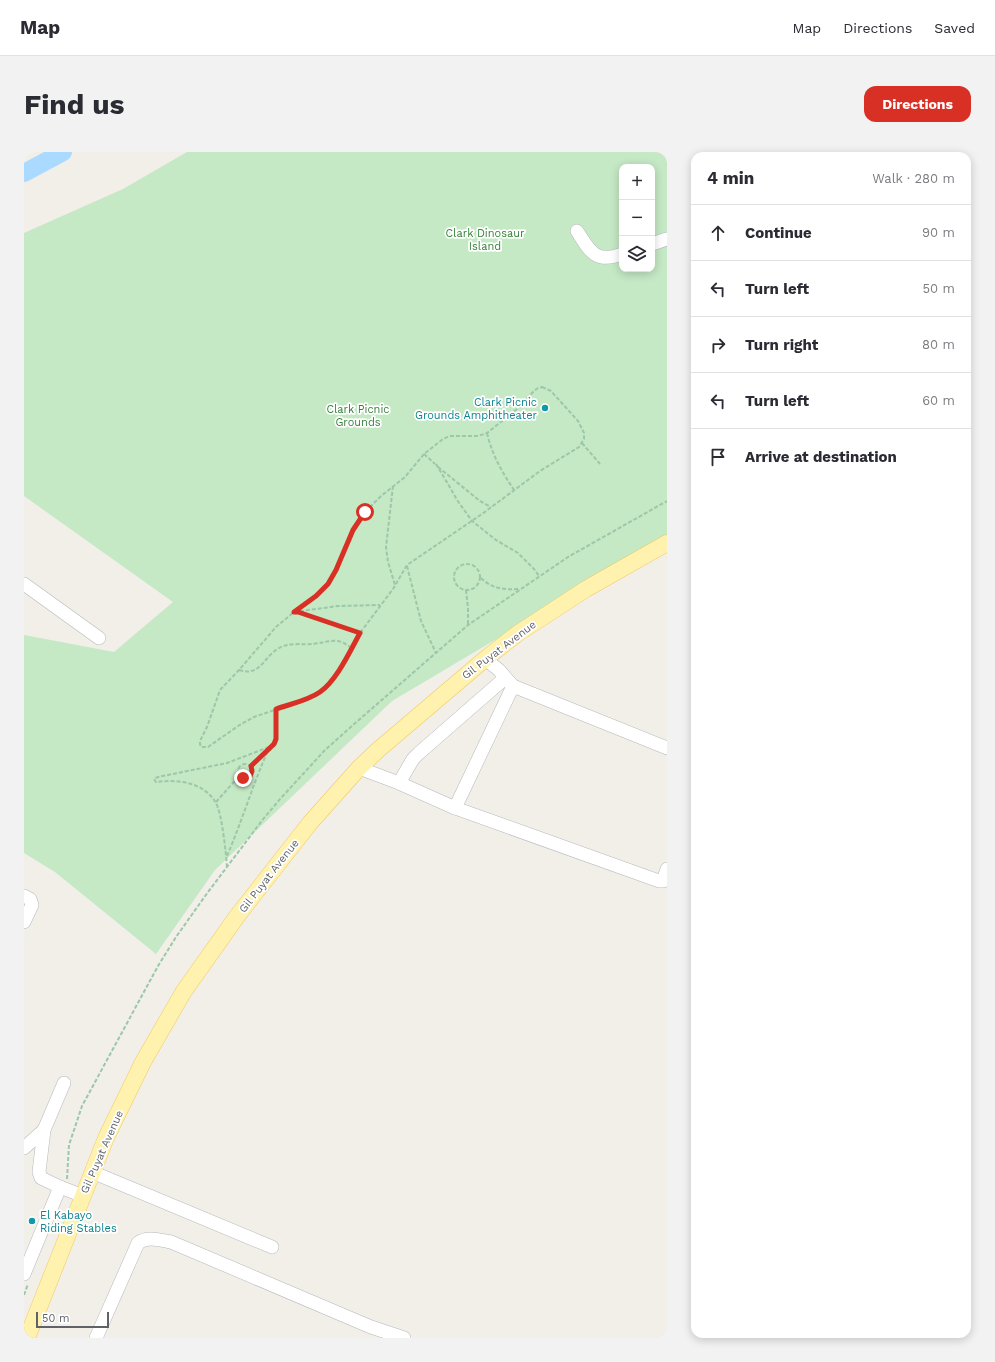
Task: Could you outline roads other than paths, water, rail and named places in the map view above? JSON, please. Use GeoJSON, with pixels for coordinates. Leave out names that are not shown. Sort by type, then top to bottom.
{"type":"FeatureCollection","features":[{"type":"Feature","properties":{"kind":"main road","name":"Gil Puyat Avenue"},"geometry":{"type":"LineString","coordinates":[[27,1334],[106,1138],[143,1062],[184,991],[238,914],[310,823],[359,768],[378,750],[516,634],[586,589],[667,543]]}},
{"type":"Feature","properties":{"kind":"lane"},"geometry":{"type":"LineString","coordinates":[[577,231],[595,255],[602,258],[619,255]]}},
{"type":"Feature","properties":{"kind":"lane"},"geometry":{"type":"LineString","coordinates":[[655,243],[667,239]]}},
{"type":"Feature","properties":{"kind":"lane"},"geometry":{"type":"LineString","coordinates":[[24,584],[99,638]]}},
{"type":"Feature","properties":{"kind":"lane"},"geometry":{"type":"LineString","coordinates":[[485,659],[499,670],[509,682],[667,748]]}},
{"type":"Feature","properties":{"kind":"lane"},"geometry":{"type":"LineString","coordinates":[[399,783],[416,756],[509,682]]}},
{"type":"Feature","properties":{"kind":"lane"},"geometry":{"type":"LineString","coordinates":[[455,808],[509,682]]}},
{"type":"Feature","properties":{"kind":"lane"},"geometry":{"type":"LineString","coordinates":[[359,768],[399,783],[455,808],[660,881],[663,881],[667,869]]}},
{"type":"Feature","properties":{"kind":"lane"},"geometry":{"type":"LineString","coordinates":[[24,896],[30,899],[32,905],[24,922]]}},
{"type":"Feature","properties":{"kind":"lane"},"geometry":{"type":"LineString","coordinates":[[64,1083],[44,1130],[40,1172],[41,1178],[83,1196]]}},
{"type":"Feature","properties":{"kind":"lane"},"geometry":{"type":"LineString","coordinates":[[24,1148],[44,1130]]}},
{"type":"Feature","properties":{"kind":"lane"},"geometry":{"type":"LineString","coordinates":[[92,1172],[272,1247]]}},
{"type":"Feature","properties":{"kind":"lane"},"geometry":{"type":"LineString","coordinates":[[24,1274],[62,1188]]}},
{"type":"Feature","properties":{"kind":"lane"},"geometry":{"type":"LineString","coordinates":[[96,1338],[138,1243],[142,1239],[170,1242],[371,1327],[404,1338]]}},
{"type":"Feature","properties":{"kind":"waterway"},"geometry":{"type":"LineString","coordinates":[[24,173],[63,152]]}},
{"type":"Feature","properties":{"kind":"place","name":"Clark Picnic Grounds Amphitheater"},"geometry":{"type":"Point","coordinates":[545,408]}},
{"type":"Feature","properties":{"kind":"place","name":"El Kabayo Riding Stables"},"geometry":{"type":"Point","coordinates":[32,1221]}},
{"type":"Feature","properties":{"kind":"park label","name":"Clark Dinosaur Island"},"geometry":{"type":"Point","coordinates":[485,239]}},
{"type":"Feature","properties":{"kind":"park label","name":"Clark Picnic Grounds"},"geometry":{"type":"Point","coordinates":[358,415]}}]}
